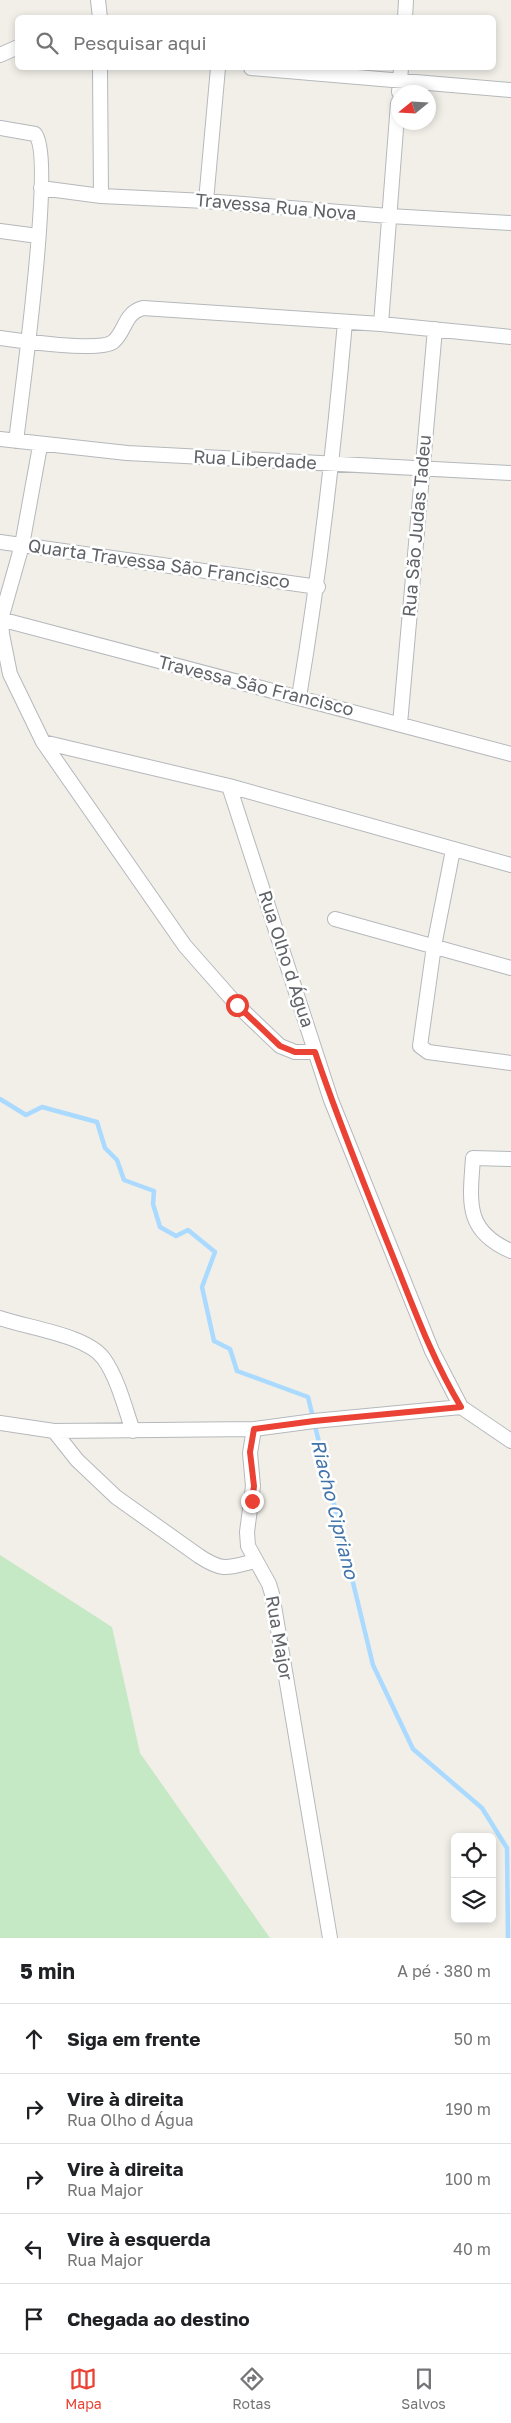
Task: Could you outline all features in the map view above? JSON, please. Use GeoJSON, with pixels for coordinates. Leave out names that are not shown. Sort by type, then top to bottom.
{"type":"FeatureCollection","features":[{"type":"Feature","properties":{"kind":"street"},"geometry":{"type":"LineString","coordinates":[[98,0],[100,15]]}},
{"type":"Feature","properties":{"kind":"street"},"geometry":{"type":"LineString","coordinates":[[405,15],[406,0]]}},
{"type":"Feature","properties":{"kind":"street"},"geometry":{"type":"LineString","coordinates":[[0,55],[15,48]]}},
{"type":"Feature","properties":{"kind":"street"},"geometry":{"type":"LineString","coordinates":[[100,70],[101,196]]}},
{"type":"Feature","properties":{"kind":"street"},"geometry":{"type":"LineString","coordinates":[[206,201],[218,70]]}},
{"type":"Feature","properties":{"kind":"street"},"geometry":{"type":"LineString","coordinates":[[277,70],[511,90]]}},
{"type":"Feature","properties":{"kind":"street"},"geometry":{"type":"LineString","coordinates":[[0,128],[29,133],[38,138],[42,188],[29,342],[16,441]]}},
{"type":"Feature","properties":{"kind":"street"},"geometry":{"type":"LineString","coordinates":[[381,324],[396,130]]}},
{"type":"Feature","properties":{"kind":"street","name":"Travessa Rua Nova"},"geometry":{"type":"LineString","coordinates":[[42,188],[101,196],[206,201],[389,216],[511,223]]}},
{"type":"Feature","properties":{"kind":"street"},"geometry":{"type":"LineString","coordinates":[[0,232],[38,236]]}},
{"type":"Feature","properties":{"kind":"street"},"geometry":{"type":"LineString","coordinates":[[0,338],[88,346],[109,344],[119,335],[130,314],[143,308],[381,324],[511,337]]}},
{"type":"Feature","properties":{"kind":"street"},"geometry":{"type":"LineString","coordinates":[[300,696],[318,587],[333,464],[345,322]]}},
{"type":"Feature","properties":{"kind":"street","name":"Rua São Judas Tadeu"},"geometry":{"type":"LineString","coordinates":[[400,724],[435,329]]}},
{"type":"Feature","properties":{"kind":"street","name":"Rua Liberdade"},"geometry":{"type":"LineString","coordinates":[[0,439],[40,446],[127,453],[422,470],[511,473]]}},
{"type":"Feature","properties":{"kind":"street"},"geometry":{"type":"LineString","coordinates":[[40,446],[22,545],[1,619],[3,644],[10,674],[43,742],[185,946],[208,974],[280,1046],[295,1052],[315,1052]]}},
{"type":"Feature","properties":{"kind":"street","name":"Quarta Travessa São Francisco"},"geometry":{"type":"LineString","coordinates":[[0,542],[318,587]]}},
{"type":"Feature","properties":{"kind":"street","name":"Travessa São Francisco"},"geometry":{"type":"LineString","coordinates":[[1,619],[200,673],[300,696],[511,754]]}},
{"type":"Feature","properties":{"kind":"street"},"geometry":{"type":"LineString","coordinates":[[43,742],[229,786],[511,865]]}},
{"type":"Feature","properties":{"kind":"street","name":"Rua Olho d Água"},"geometry":{"type":"LineString","coordinates":[[229,786],[315,1052],[341,1125],[414,1309],[446,1382],[461,1407]]}},
{"type":"Feature","properties":{"kind":"street"},"geometry":{"type":"LineString","coordinates":[[453,850],[434,946],[420,1042],[422,1049],[428,1052],[511,1063]]}},
{"type":"Feature","properties":{"kind":"street"},"geometry":{"type":"LineString","coordinates":[[335,919],[511,968]]}},
{"type":"Feature","properties":{"kind":"street"},"geometry":{"type":"LineString","coordinates":[[511,1159],[473,1158],[470,1197],[474,1221],[491,1240],[511,1251]]}},
{"type":"Feature","properties":{"kind":"street"},"geometry":{"type":"LineString","coordinates":[[0,1318],[60,1336],[97,1351],[110,1370],[133,1431]]}},
{"type":"Feature","properties":{"kind":"street"},"geometry":{"type":"LineString","coordinates":[[0,1423],[54,1431],[254,1429],[314,1421],[461,1407],[511,1441]]}},
{"type":"Feature","properties":{"kind":"street","name":"Rua Major"},"geometry":{"type":"LineString","coordinates":[[254,1429],[250,1452],[254,1486],[247,1532],[248,1546],[269,1584],[272,1594],[330,1938]]}},
{"type":"Feature","properties":{"kind":"street"},"geometry":{"type":"LineString","coordinates":[[54,1431],[77,1460],[116,1497],[211,1564],[227,1569],[255,1561]]}},
{"type":"Feature","properties":{"kind":"green space"},"geometry":{"type":"Polygon","coordinates":[[[0,1555],[112,1627],[140,1753],[270,1938],[0,1938],[0,1555]]]}},
{"type":"Feature","properties":{"kind":"waterway","name":"Riacho Cipriano"},"geometry":{"type":"LineString","coordinates":[[0,1099],[26,1115],[42,1107],[97,1122],[105,1148],[117,1160],[124,1180],[154,1191],[153,1204],[160,1227],[176,1236],[188,1230],[215,1252],[202,1287],[214,1341],[230,1349],[237,1371],[308,1397],[373,1665],[413,1749],[482,1808],[507,1848],[508,1938]]}},
{"type":"Feature","properties":{"kind":"route"},"geometry":{"type":"LineString","coordinates":[[237,1005],[280,1046],[295,1052],[315,1052],[331,1100],[414,1309],[446,1382],[461,1407],[314,1421],[254,1429],[250,1452],[254,1486],[252,1501]]}}]}
